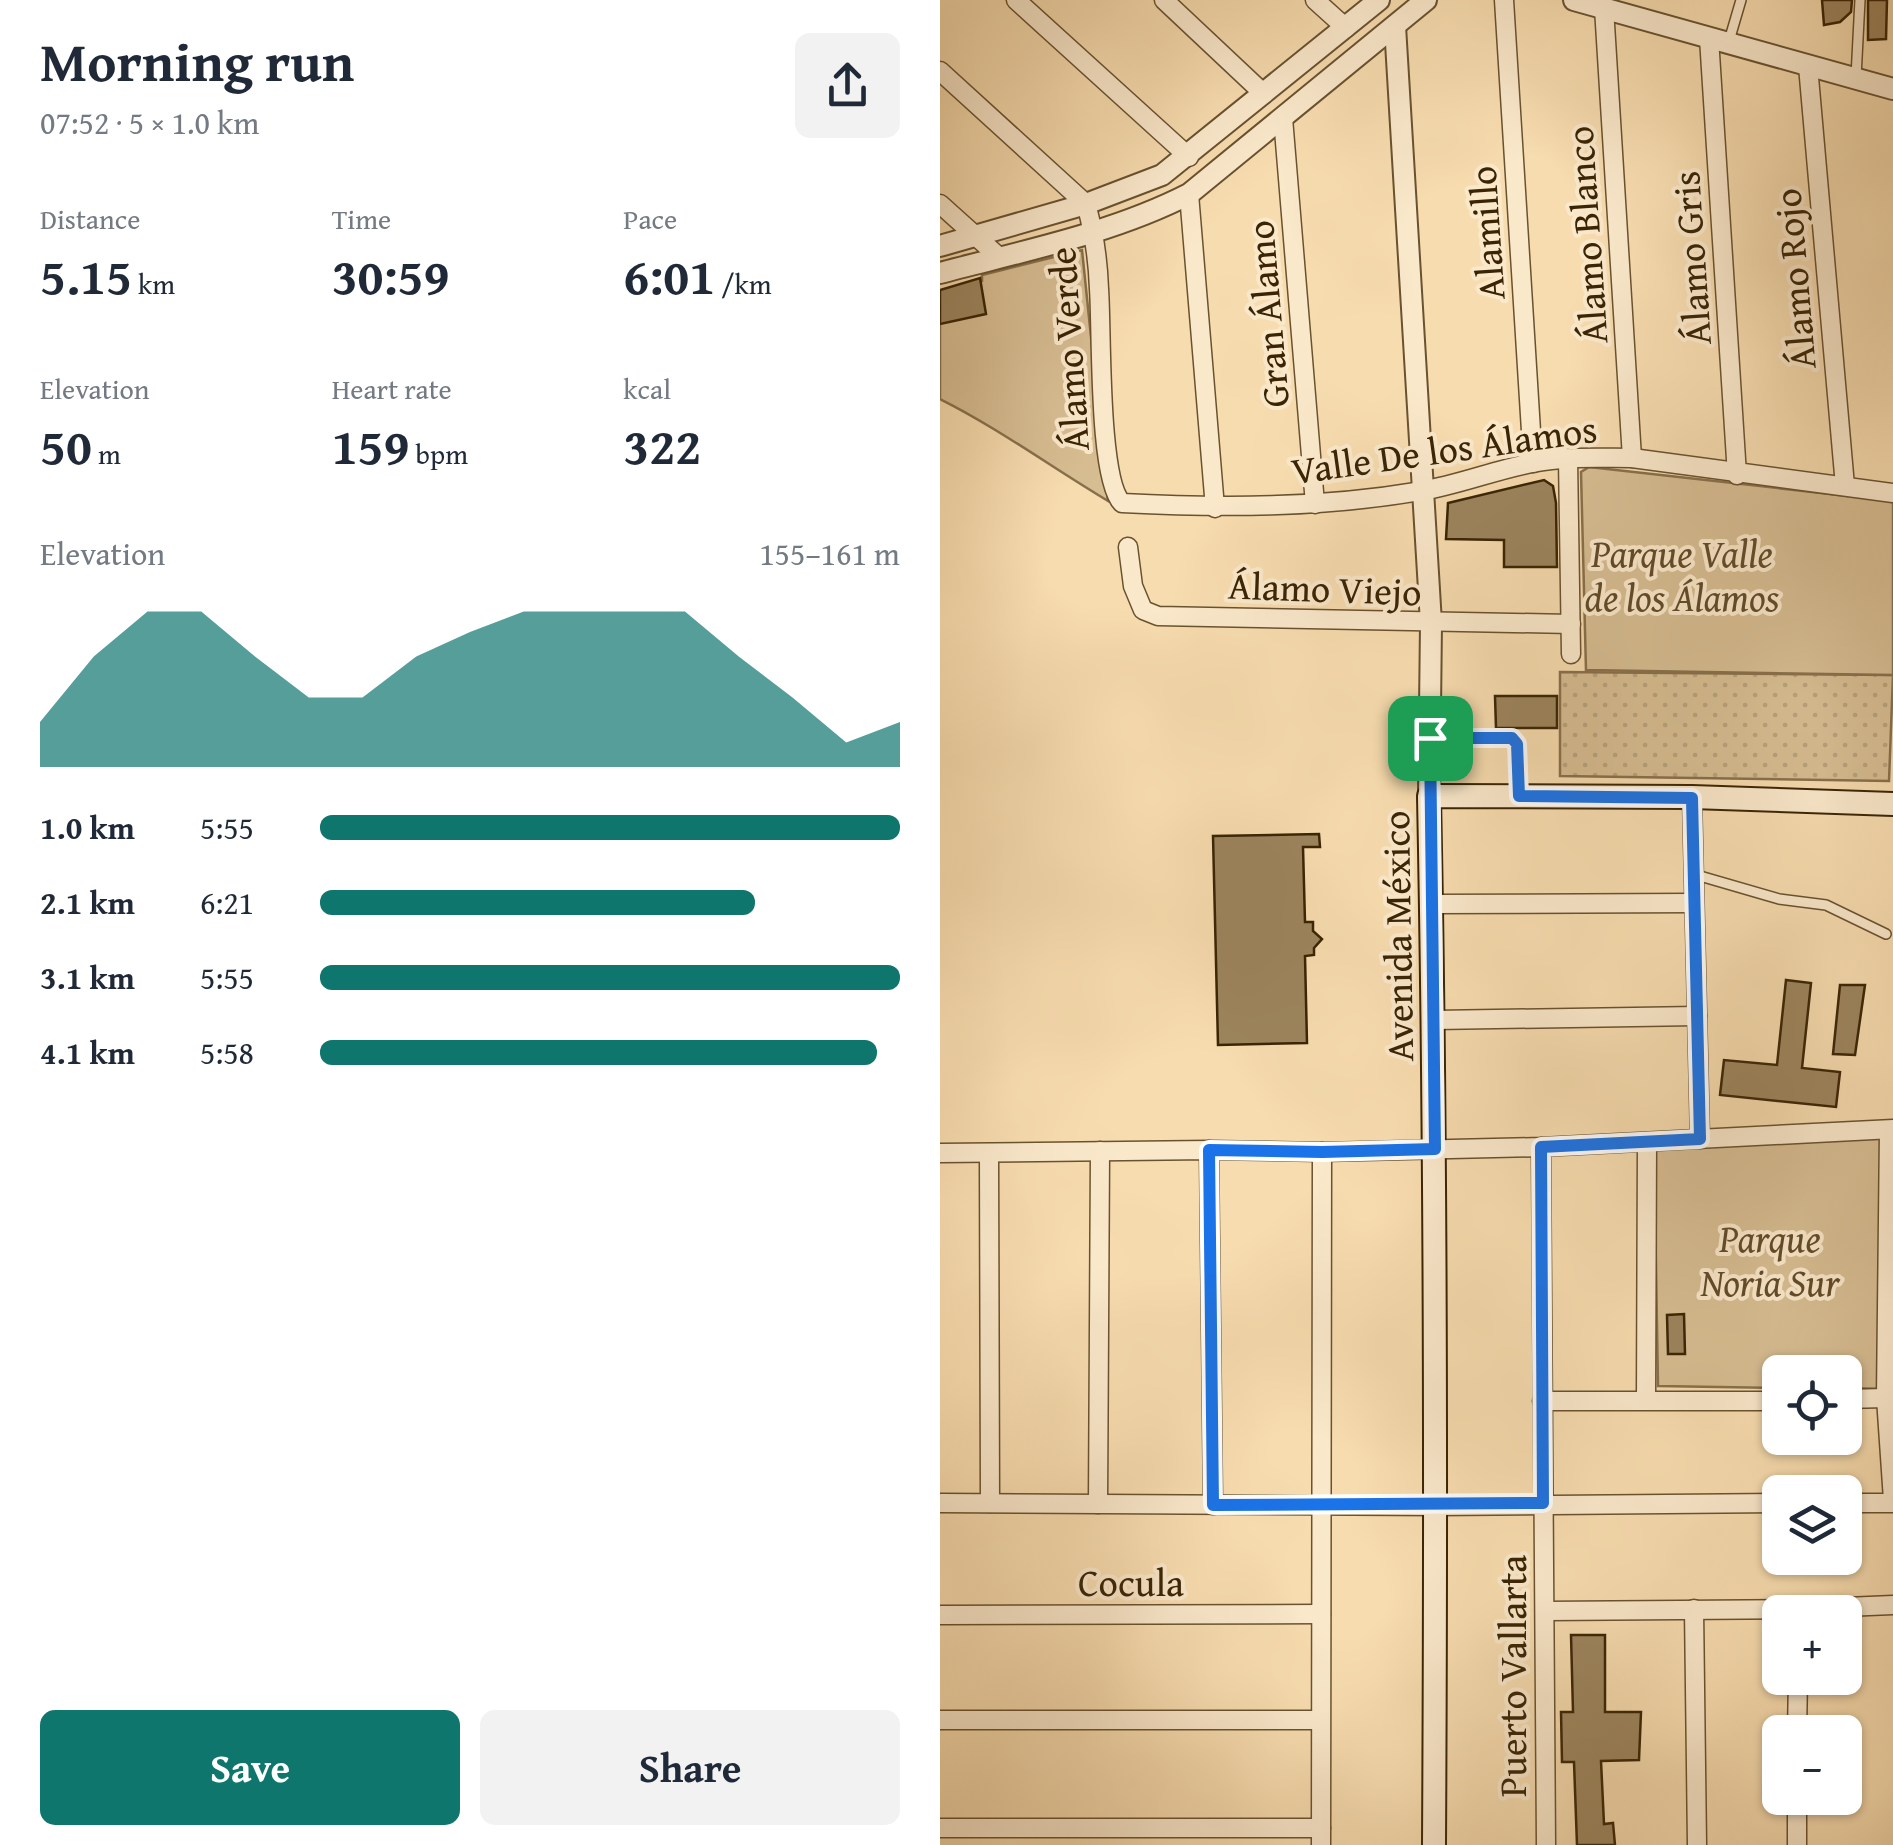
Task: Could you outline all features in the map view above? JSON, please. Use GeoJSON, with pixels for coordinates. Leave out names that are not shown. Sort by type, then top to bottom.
{"type":"FeatureCollection","features":[{"type":"Feature","properties":{"kind":"main road"},"geometry":{"type":"LineString","coordinates":[[1429,796],[1893,804]]}},
{"type":"Feature","properties":{"kind":"main road","name":"Avenida México"},"geometry":{"type":"LineString","coordinates":[[1429,796],[1435,1020],[1434,1845]]}},
{"type":"Feature","properties":{"kind":"main road"},"geometry":{"type":"LineString","coordinates":[[1430,843],[1446,811],[1484,796]]}},
{"type":"Feature","properties":{"kind":"street"},"geometry":{"type":"LineString","coordinates":[[1016,0],[1189,157]]}},
{"type":"Feature","properties":{"kind":"street"},"geometry":{"type":"LineString","coordinates":[[1164,0],[1264,94]]}},
{"type":"Feature","properties":{"kind":"street"},"geometry":{"type":"LineString","coordinates":[[1315,0],[1346,28]]}},
{"type":"Feature","properties":{"kind":"street"},"geometry":{"type":"LineString","coordinates":[[940,246],[1086,204],[1162,176],[1380,0]]}},
{"type":"Feature","properties":{"kind":"street"},"geometry":{"type":"LineString","coordinates":[[940,272],[1094,230],[1189,194],[1426,0]]}},
{"type":"Feature","properties":{"kind":"street","name":"Alamillo"},"geometry":{"type":"LineString","coordinates":[[1504,0],[1533,463]]}},
{"type":"Feature","properties":{"kind":"street"},"geometry":{"type":"LineString","coordinates":[[1574,0],[1893,89]]}},
{"type":"Feature","properties":{"kind":"street","name":"Álamo Blanco"},"geometry":{"type":"LineString","coordinates":[[1604,8],[1632,458]]}},
{"type":"Feature","properties":{"kind":"street","name":"Avenida México"},"geometry":{"type":"LineString","coordinates":[[1395,26],[1431,623],[1429,796]]}},
{"type":"Feature","properties":{"kind":"street","name":"Álamo Gris"},"geometry":{"type":"LineString","coordinates":[[1719,41],[1737,474]]}},
{"type":"Feature","properties":{"kind":"street","name":"Álamo Rojo"},"geometry":{"type":"LineString","coordinates":[[1808,66],[1845,486]]}},
{"type":"Feature","properties":{"kind":"street","name":"Álamo Verde"},"geometry":{"type":"LineString","coordinates":[[940,72],[1086,204],[1094,230],[1107,454],[1114,495],[1122,503]]}},
{"type":"Feature","properties":{"kind":"street","name":"Gran Álamo"},"geometry":{"type":"LineString","coordinates":[[1283,118],[1316,504]]}},
{"type":"Feature","properties":{"kind":"street"},"geometry":{"type":"LineString","coordinates":[[1189,194],[1216,508]]}},
{"type":"Feature","properties":{"kind":"street"},"geometry":{"type":"LineString","coordinates":[[940,204],[998,257]]}},
{"type":"Feature","properties":{"kind":"street"},"geometry":{"type":"LineString","coordinates":[[1568,458],[1572,654]]}},
{"type":"Feature","properties":{"kind":"street","name":"Valle De los Álamos"},"geometry":{"type":"LineString","coordinates":[[1122,503],[1216,508],[1316,504],[1423,491],[1568,458],[1632,458],[1893,493]]}},
{"type":"Feature","properties":{"kind":"street","name":"Álamo Viejo"},"geometry":{"type":"LineString","coordinates":[[1128,547],[1134,586],[1143,610],[1158,616],[1570,624]]}},
{"type":"Feature","properties":{"kind":"street"},"geometry":{"type":"LineString","coordinates":[[1692,798],[1700,1139]]}},
{"type":"Feature","properties":{"kind":"street"},"geometry":{"type":"LineString","coordinates":[[1432,904],[1694,903]]}},
{"type":"Feature","properties":{"kind":"street"},"geometry":{"type":"LineString","coordinates":[[1435,1020],[1697,1016]]}},
{"type":"Feature","properties":{"kind":"street"},"geometry":{"type":"LineString","coordinates":[[940,1153],[1541,1147],[1891,1129],[1886,1398],[1893,1501],[1862,1502]]}},
{"type":"Feature","properties":{"kind":"street"},"geometry":{"type":"LineString","coordinates":[[1646,1400],[1647,1142]]}},
{"type":"Feature","properties":{"kind":"street","name":"Puerto Vallarta"},"geometry":{"type":"LineString","coordinates":[[1541,1147],[1546,1845]]}},
{"type":"Feature","properties":{"kind":"street"},"geometry":{"type":"LineString","coordinates":[[1209,1150],[1213,1505]]}},
{"type":"Feature","properties":{"kind":"street"},"geometry":{"type":"LineString","coordinates":[[1098,1504],[1100,1151]]}},
{"type":"Feature","properties":{"kind":"street"},"geometry":{"type":"LineString","coordinates":[[940,1828],[1321,1837],[1322,1152]]}},
{"type":"Feature","properties":{"kind":"street"},"geometry":{"type":"LineString","coordinates":[[990,1154],[990,1503]]}},
{"type":"Feature","properties":{"kind":"street"},"geometry":{"type":"LineString","coordinates":[[1862,1399],[1886,1398]]}},
{"type":"Feature","properties":{"kind":"street"},"geometry":{"type":"LineString","coordinates":[[1542,1401],[1762,1402]]}},
{"type":"Feature","properties":{"kind":"street"},"geometry":{"type":"LineString","coordinates":[[940,1503],[1762,1503]]}},
{"type":"Feature","properties":{"kind":"street"},"geometry":{"type":"LineString","coordinates":[[1862,1607],[1893,1605]]}},
{"type":"Feature","properties":{"kind":"street"},"geometry":{"type":"LineString","coordinates":[[1694,1609],[1698,1845]]}},
{"type":"Feature","properties":{"kind":"street"},"geometry":{"type":"LineString","coordinates":[[1546,1611],[1762,1610]]}},
{"type":"Feature","properties":{"kind":"street","name":"Cocula"},"geometry":{"type":"LineString","coordinates":[[940,1614],[1322,1614]]}},
{"type":"Feature","properties":{"kind":"street"},"geometry":{"type":"LineString","coordinates":[[940,1720],[1320,1720]]}},
{"type":"Feature","properties":{"kind":"street"},"geometry":{"type":"LineString","coordinates":[[1797,1815],[1797,1845]]}},
{"type":"Feature","properties":{"kind":"street"},"geometry":{"type":"LineString","coordinates":[[972,1845],[989,1829]]}},
{"type":"Feature","properties":{"kind":"lane"},"geometry":{"type":"LineString","coordinates":[[1719,41],[1741,0]]}},
{"type":"Feature","properties":{"kind":"lane"},"geometry":{"type":"LineString","coordinates":[[1856,79],[1860,0]]}},
{"type":"Feature","properties":{"kind":"lane"},"geometry":{"type":"LineString","coordinates":[[1430,738],[1512,738],[1517,744],[1519,796]]}},
{"type":"Feature","properties":{"kind":"lane"},"geometry":{"type":"LineString","coordinates":[[1693,874],[1780,899],[1826,906],[1886,934]]}},
{"type":"Feature","properties":{"kind":"green space"},"geometry":{"type":"Polygon","coordinates":[[[1082,250],[1108,501],[940,399],[940,291],[982,281],[982,275],[1082,250]]]}},
{"type":"Feature","properties":{"kind":"green space","name":"Parque Valle de los Álamos"},"geometry":{"type":"Polygon","coordinates":[[[1589,467],[1893,501],[1893,675],[1586,670],[1581,472],[1589,467]]]}},
{"type":"Feature","properties":{"kind":"green space"},"geometry":{"type":"Polygon","coordinates":[[[1560,672],[1893,675],[1889,781],[1560,776],[1560,672]]]}},
{"type":"Feature","properties":{"kind":"green space","name":"Parque Noria Sur"},"geometry":{"type":"Polygon","coordinates":[[[1887,1137],[1881,1389],[1862,1388],[1862,1355],[1762,1355],[1762,1388],[1658,1386],[1654,1147],[1887,1137]]]}},
{"type":"Feature","properties":{"kind":"building"},"geometry":{"type":"Polygon","coordinates":[[[1822,0],[1852,0],[1851,12],[1840,22],[1824,25],[1822,0]]]}},
{"type":"Feature","properties":{"kind":"building"},"geometry":{"type":"Polygon","coordinates":[[[1868,0],[1887,0],[1886,39],[1868,40],[1868,0]]]}},
{"type":"Feature","properties":{"kind":"building"},"geometry":{"type":"Polygon","coordinates":[[[980,278],[986,314],[940,324],[940,290],[980,278]]]}},
{"type":"Feature","properties":{"kind":"building"},"geometry":{"type":"Polygon","coordinates":[[[1544,480],[1553,486],[1556,503],[1557,567],[1504,567],[1504,540],[1446,539],[1448,503],[1544,480]]]}},
{"type":"Feature","properties":{"kind":"building"},"geometry":{"type":"Polygon","coordinates":[[[1495,696],[1557,696],[1557,728],[1496,728],[1495,696]]]}},
{"type":"Feature","properties":{"kind":"building"},"geometry":{"type":"Polygon","coordinates":[[[1319,834],[1320,847],[1303,847],[1305,922],[1313,922],[1313,931],[1322,939],[1314,948],[1314,955],[1305,956],[1307,1043],[1218,1045],[1213,836],[1319,834]]]}},
{"type":"Feature","properties":{"kind":"building"},"geometry":{"type":"Polygon","coordinates":[[[1786,980],[1811,983],[1802,1068],[1840,1072],[1836,1107],[1720,1095],[1724,1060],[1777,1065],[1786,980]]]}},
{"type":"Feature","properties":{"kind":"building"},"geometry":{"type":"Polygon","coordinates":[[[1840,985],[1865,985],[1855,1055],[1833,1054],[1840,985]]]}},
{"type":"Feature","properties":{"kind":"building"},"geometry":{"type":"Polygon","coordinates":[[[1684,1314],[1685,1354],[1668,1354],[1667,1315],[1684,1314]]]}},
{"type":"Feature","properties":{"kind":"building"},"geometry":{"type":"Polygon","coordinates":[[[1571,1635],[1605,1635],[1605,1712],[1641,1712],[1639,1760],[1601,1761],[1604,1824],[1613,1823],[1615,1845],[1577,1845],[1574,1762],[1562,1762],[1561,1712],[1573,1712],[1571,1635]]]}},
{"type":"Feature","properties":{"kind":"route"},"geometry":{"type":"LineString","coordinates":[[1430,738],[1512,738],[1517,744],[1519,796],[1692,798],[1700,1139],[1541,1147],[1543,1503],[1213,1505],[1209,1150],[1435,1149],[1430,738]]}}]}
